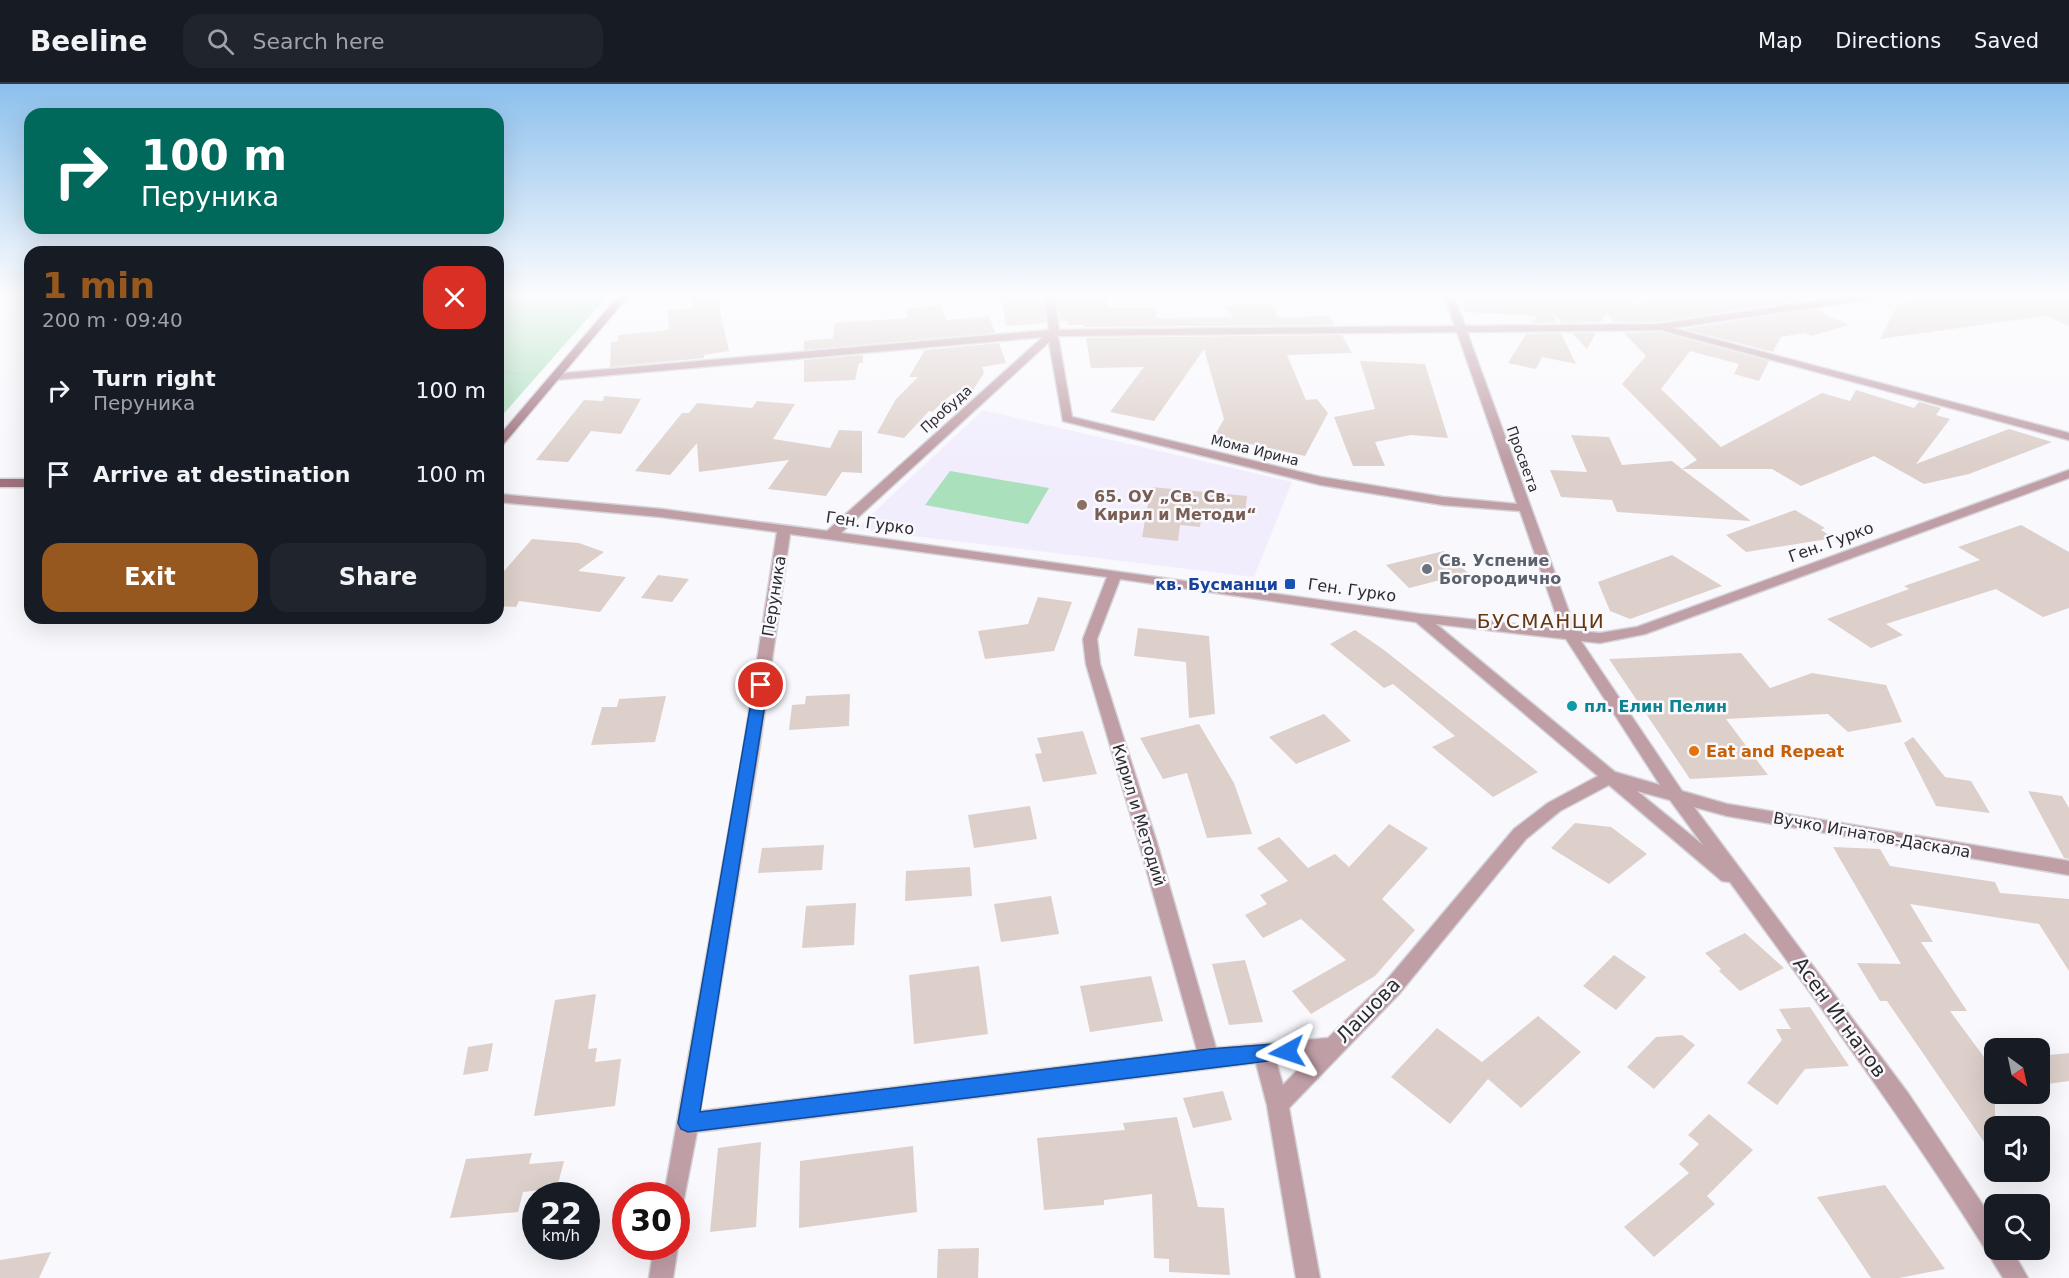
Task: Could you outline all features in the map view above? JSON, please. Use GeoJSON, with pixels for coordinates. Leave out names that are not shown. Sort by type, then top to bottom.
{"type":"FeatureCollection","features":[{"type":"Feature","properties":{"kind":"street"},"geometry":{"type":"LineString","coordinates":[[504,437],[579,349]]}},
{"type":"Feature","properties":{"kind":"street"},"geometry":{"type":"LineString","coordinates":[[554,378],[879,349]]}},
{"type":"Feature","properties":{"kind":"street","name":"Пробуда"},"geometry":{"type":"LineString","coordinates":[[830,536],[1036,349]]}},
{"type":"Feature","properties":{"kind":"street","name":"Мома Ирина"},"geometry":{"type":"LineString","coordinates":[[1056,349],[1067,419],[1321,481],[1432,499],[1525,508]]}},
{"type":"Feature","properties":{"kind":"street","name":"Просвета"},"geometry":{"type":"LineString","coordinates":[[1468,349],[1571,636],[1677,797]]}},
{"type":"Feature","properties":{"kind":"street"},"geometry":{"type":"LineString","coordinates":[[1741,349],[2069,436]]}},
{"type":"Feature","properties":{"kind":"street","name":"Ген. Гурко"},"geometry":{"type":"LineString","coordinates":[[504,499],[661,513],[1420,618],[1600,638],[1640,632],[2069,474]]}},
{"type":"Feature","properties":{"kind":"street"},"geometry":{"type":"LineString","coordinates":[[0,483],[24,483]]}},
{"type":"Feature","properties":{"kind":"street","name":"Перуника"},"geometry":{"type":"LineString","coordinates":[[677,1182],[751,751],[784,530]]}},
{"type":"Feature","properties":{"kind":"street","name":"Кирил и Методий"},"geometry":{"type":"LineString","coordinates":[[1115,574],[1090,639],[1093,664],[1148,843],[1209,1058]]}},
{"type":"Feature","properties":{"kind":"street"},"geometry":{"type":"LineString","coordinates":[[1420,618],[1748,892]]}},
{"type":"Feature","properties":{"kind":"street","name":"Лашова"},"geometry":{"type":"LineString","coordinates":[[688,1123],[1209,1058],[1333,1047],[1392,988],[1520,834],[1554,807],[1611,777]]}},
{"type":"Feature","properties":{"kind":"street","name":"Вучко Игнатов-Даскала"},"geometry":{"type":"LineString","coordinates":[[1611,777],[1727,810],[2069,868]]}},
{"type":"Feature","properties":{"kind":"street","name":"Асен Игнатов"},"geometry":{"type":"LineString","coordinates":[[1677,797],[1901,1100],[1984,1226]]}},
{"type":"Feature","properties":{"kind":"street"},"geometry":{"type":"LineString","coordinates":[[1278,1105],[1333,1047]]}},
{"type":"Feature","properties":{"kind":"street"},"geometry":{"type":"LineString","coordinates":[[1263,1054],[1278,1105],[1308,1278]]}},
{"type":"Feature","properties":{"kind":"street"},"geometry":{"type":"LineString","coordinates":[[661,1278],[664,1260]]}},
{"type":"Feature","properties":{"kind":"street"},"geometry":{"type":"LineString","coordinates":[[2005,1260],[2016,1278]]}},
{"type":"Feature","properties":{"kind":"path"},"geometry":{"type":"LineString","coordinates":[[504,373],[554,378]]}},
{"type":"Feature","properties":{"kind":"shaded area","name":"65. ОУ „Св. Св. Кирил и Методи“"},"geometry":{"type":"Polygon","coordinates":[[[983,410],[1292,482],[1254,577],[856,529],[983,410]]]}},
{"type":"Feature","properties":{"kind":"green space"},"geometry":{"type":"Polygon","coordinates":[[[504,349],[561,349],[504,413],[504,349]]]}},
{"type":"Feature","properties":{"kind":"green space"},"geometry":{"type":"Polygon","coordinates":[[[950,471],[1049,488],[1028,524],[925,505],[950,471]]]}},
{"type":"Feature","properties":{"kind":"building"},"geometry":{"type":"Polygon","coordinates":[[[611,349],[728,349],[729,351],[704,355],[704,358],[610,367],[611,349]]]}},
{"type":"Feature","properties":{"kind":"building"},"geometry":{"type":"Polygon","coordinates":[[[1001,349],[1006,363],[982,367],[984,373],[969,396],[952,394],[932,412],[929,411],[904,438],[877,433],[896,399],[918,377],[909,377],[925,350],[1001,349]]]}},
{"type":"Feature","properties":{"kind":"building"},"geometry":{"type":"Polygon","coordinates":[[[1088,349],[1350,349],[1352,353],[1287,355],[1306,400],[1317,399],[1328,413],[1305,456],[1250,444],[1248,448],[1212,440],[1224,419],[1204,349],[1154,421],[1110,412],[1144,367],[1091,368],[1088,349]]]}},
{"type":"Feature","properties":{"kind":"building"},"geometry":{"type":"Polygon","coordinates":[[[1517,349],[1569,349],[1576,364],[1542,357],[1536,369],[1508,363],[1517,349]]]}},
{"type":"Feature","properties":{"kind":"building"},"geometry":{"type":"Polygon","coordinates":[[[1639,349],[1723,349],[1769,361],[1759,381],[1734,374],[1739,364],[1690,351],[1661,389],[1721,447],[1822,393],[1850,401],[1856,390],[1914,408],[1919,402],[1941,408],[1936,415],[1950,419],[1916,464],[2009,429],[2052,442],[1969,474],[1924,484],[1874,456],[1801,486],[1772,469],[1682,469],[1697,460],[1622,384],[1646,356],[1639,349]]]}},
{"type":"Feature","properties":{"kind":"building"},"geometry":{"type":"Polygon","coordinates":[[[1760,349],[1775,349],[1773,352],[1760,349]]]}},
{"type":"Feature","properties":{"kind":"building"},"geometry":{"type":"Polygon","coordinates":[[[863,355],[863,363],[859,363],[855,380],[804,382],[804,360],[863,355]]]}},
{"type":"Feature","properties":{"kind":"building"},"geometry":{"type":"Polygon","coordinates":[[[1360,361],[1425,364],[1448,438],[1411,435],[1375,442],[1385,466],[1353,466],[1334,417],[1375,409],[1360,361]]]}},
{"type":"Feature","properties":{"kind":"building"},"geometry":{"type":"Polygon","coordinates":[[[604,396],[641,399],[621,434],[591,431],[568,462],[536,460],[584,400],[603,401],[604,396]]]}},
{"type":"Feature","properties":{"kind":"building"},"geometry":{"type":"Polygon","coordinates":[[[757,401],[795,404],[773,439],[830,448],[839,430],[862,431],[862,473],[842,472],[826,496],[768,489],[789,460],[699,472],[697,443],[670,475],[635,471],[682,413],[689,413],[697,403],[752,408],[757,401]]]}},
{"type":"Feature","properties":{"kind":"building"},"geometry":{"type":"Polygon","coordinates":[[[1571,435],[1609,437],[1622,465],[1672,461],[1751,521],[1617,512],[1612,500],[1561,497],[1550,470],[1587,472],[1571,435]]]}},
{"type":"Feature","properties":{"kind":"building"},"geometry":{"type":"Polygon","coordinates":[[[1151,487],[1247,496],[1244,522],[1201,518],[1200,527],[1180,525],[1178,541],[1142,537],[1151,487]]]}},
{"type":"Feature","properties":{"kind":"building"},"geometry":{"type":"Polygon","coordinates":[[[1795,510],[1825,528],[1821,530],[1834,538],[1746,552],[1726,535],[1795,510]]]}},
{"type":"Feature","properties":{"kind":"building"},"geometry":{"type":"Polygon","coordinates":[[[2021,525],[2069,552],[2069,608],[2043,617],[1996,589],[1886,624],[1903,635],[1871,648],[1827,619],[1909,589],[1904,586],[1980,560],[1958,547],[2021,525]]]}},
{"type":"Feature","properties":{"kind":"building"},"geometry":{"type":"Polygon","coordinates":[[[532,539],[579,543],[604,552],[578,571],[626,577],[600,612],[519,601],[516,607],[504,606],[504,571],[532,539]]]}},
{"type":"Feature","properties":{"kind":"building","name":"Св. Успение Богородично"},"geometry":{"type":"Polygon","coordinates":[[[1444,551],[1468,573],[1409,588],[1386,565],[1444,551]]]}},
{"type":"Feature","properties":{"kind":"building"},"geometry":{"type":"Polygon","coordinates":[[[1672,555],[1722,586],[1630,619],[1610,611],[1598,582],[1672,555]]]}},
{"type":"Feature","properties":{"kind":"building"},"geometry":{"type":"Polygon","coordinates":[[[658,575],[689,579],[672,602],[641,598],[658,575]]]}},
{"type":"Feature","properties":{"kind":"building"},"geometry":{"type":"Polygon","coordinates":[[[1038,597],[1072,602],[1054,651],[985,659],[978,631],[1028,624],[1038,597]]]}},
{"type":"Feature","properties":{"kind":"building"},"geometry":{"type":"Polygon","coordinates":[[[1138,628],[1209,636],[1215,714],[1189,718],[1186,662],[1134,656],[1138,628]]]}},
{"type":"Feature","properties":{"kind":"building"},"geometry":{"type":"Polygon","coordinates":[[[1355,630],[1384,650],[1538,772],[1493,797],[1432,747],[1455,736],[1393,684],[1384,688],[1330,644],[1355,630]]]}},
{"type":"Feature","properties":{"kind":"building"},"geometry":{"type":"Polygon","coordinates":[[[1741,653],[1770,688],[1812,673],[1886,685],[1902,722],[1848,732],[1828,714],[1726,719],[1768,775],[1690,779],[1609,659],[1741,653]]]}},
{"type":"Feature","properties":{"kind":"building"},"geometry":{"type":"Polygon","coordinates":[[[850,694],[849,726],[789,730],[792,705],[805,704],[806,696],[850,694]]]}},
{"type":"Feature","properties":{"kind":"building"},"geometry":{"type":"Polygon","coordinates":[[[666,696],[655,742],[591,745],[602,707],[617,707],[619,699],[666,696]]]}},
{"type":"Feature","properties":{"kind":"building"},"geometry":{"type":"Polygon","coordinates":[[[1324,714],[1351,741],[1296,764],[1269,737],[1324,714]]]}},
{"type":"Feature","properties":{"kind":"building"},"geometry":{"type":"Polygon","coordinates":[[[1199,724],[1234,783],[1252,834],[1207,838],[1187,773],[1163,779],[1140,738],[1199,724]]]}},
{"type":"Feature","properties":{"kind":"building"},"geometry":{"type":"Polygon","coordinates":[[[1083,731],[1097,774],[1043,782],[1035,754],[1042,753],[1037,738],[1083,731]]]}},
{"type":"Feature","properties":{"kind":"building"},"geometry":{"type":"Polygon","coordinates":[[[1913,737],[1945,777],[1971,781],[1990,813],[1936,806],[1904,743],[1913,737]]]}},
{"type":"Feature","properties":{"kind":"building"},"geometry":{"type":"Polygon","coordinates":[[[2028,791],[2062,796],[2069,808],[2069,859],[2064,858],[2028,791]]]}},
{"type":"Feature","properties":{"kind":"building"},"geometry":{"type":"Polygon","coordinates":[[[1030,806],[1037,839],[974,848],[968,815],[1030,806]]]}},
{"type":"Feature","properties":{"kind":"building"},"geometry":{"type":"Polygon","coordinates":[[[1575,823],[1611,827],[1647,854],[1609,884],[1551,848],[1575,823]]]}},
{"type":"Feature","properties":{"kind":"building"},"geometry":{"type":"Polygon","coordinates":[[[1389,824],[1428,848],[1382,899],[1415,930],[1375,976],[1311,1014],[1292,991],[1346,960],[1301,919],[1263,938],[1245,915],[1267,904],[1260,895],[1288,881],[1257,848],[1279,837],[1308,868],[1335,854],[1349,867],[1389,824]]]}},
{"type":"Feature","properties":{"kind":"building"},"geometry":{"type":"Polygon","coordinates":[[[824,845],[822,870],[758,873],[762,848],[824,845]]]}},
{"type":"Feature","properties":{"kind":"building"},"geometry":{"type":"Polygon","coordinates":[[[1833,847],[1880,849],[1890,866],[1995,882],[2000,893],[2069,899],[2069,971],[2039,924],[1910,904],[1933,942],[1921,942],[1967,1011],[1950,1011],[1984,1057],[1984,1104],[1995,1104],[1995,1116],[1984,1116],[1984,1142],[1887,1001],[1880,1001],[1857,963],[1901,964],[1833,847]]]}},
{"type":"Feature","properties":{"kind":"building"},"geometry":{"type":"Polygon","coordinates":[[[970,867],[972,896],[905,901],[906,871],[970,867]]]}},
{"type":"Feature","properties":{"kind":"building"},"geometry":{"type":"Polygon","coordinates":[[[1051,896],[1059,934],[1001,942],[994,904],[1051,896]]]}},
{"type":"Feature","properties":{"kind":"building"},"geometry":{"type":"Polygon","coordinates":[[[856,903],[854,945],[802,948],[806,906],[856,903]]]}},
{"type":"Feature","properties":{"kind":"building"},"geometry":{"type":"Polygon","coordinates":[[[1745,933],[1784,968],[1740,991],[1719,971],[1721,969],[1705,953],[1745,933]]]}},
{"type":"Feature","properties":{"kind":"building"},"geometry":{"type":"Polygon","coordinates":[[[1614,955],[1646,977],[1616,1010],[1583,986],[1614,955]]]}},
{"type":"Feature","properties":{"kind":"building"},"geometry":{"type":"Polygon","coordinates":[[[1245,960],[1263,1022],[1229,1025],[1212,964],[1245,960]]]}},
{"type":"Feature","properties":{"kind":"building"},"geometry":{"type":"Polygon","coordinates":[[[979,966],[988,1034],[914,1044],[909,975],[979,966]]]}},
{"type":"Feature","properties":{"kind":"building"},"geometry":{"type":"Polygon","coordinates":[[[1151,976],[1163,1021],[1090,1032],[1080,986],[1151,976]]]}},
{"type":"Feature","properties":{"kind":"building"},"geometry":{"type":"Polygon","coordinates":[[[596,994],[588,1049],[597,1048],[595,1062],[621,1059],[615,1106],[534,1116],[555,1000],[596,994]]]}},
{"type":"Feature","properties":{"kind":"building"},"geometry":{"type":"Polygon","coordinates":[[[1810,1007],[1849,1066],[1805,1069],[1777,1105],[1747,1083],[1782,1040],[1776,1029],[1791,1029],[1779,1009],[1810,1007]]]}},
{"type":"Feature","properties":{"kind":"building"},"geometry":{"type":"Polygon","coordinates":[[[1538,1016],[1581,1052],[1521,1108],[1488,1079],[1450,1124],[1391,1077],[1437,1028],[1482,1062],[1538,1016]]]}},
{"type":"Feature","properties":{"kind":"building"},"geometry":{"type":"Polygon","coordinates":[[[1682,1035],[1695,1045],[1654,1089],[1627,1067],[1656,1037],[1682,1035]]]}},
{"type":"Feature","properties":{"kind":"building"},"geometry":{"type":"Polygon","coordinates":[[[493,1043],[488,1071],[463,1075],[468,1047],[493,1043]]]}},
{"type":"Feature","properties":{"kind":"building"},"geometry":{"type":"Polygon","coordinates":[[[2069,1053],[2069,1081],[2050,1084],[2050,1055],[2069,1053]]]}},
{"type":"Feature","properties":{"kind":"building"},"geometry":{"type":"Polygon","coordinates":[[[1223,1091],[1232,1120],[1193,1128],[1183,1098],[1223,1091]]]}},
{"type":"Feature","properties":{"kind":"building"},"geometry":{"type":"Polygon","coordinates":[[[1709,1114],[1753,1150],[1707,1196],[1715,1204],[1654,1257],[1624,1227],[1689,1173],[1679,1164],[1699,1144],[1688,1135],[1709,1114]]]}},
{"type":"Feature","properties":{"kind":"building"},"geometry":{"type":"Polygon","coordinates":[[[1177,1117],[1198,1207],[1224,1208],[1230,1275],[1169,1272],[1169,1259],[1154,1258],[1152,1194],[1104,1200],[1104,1205],[1044,1210],[1037,1138],[1125,1130],[1123,1123],[1177,1117]]]}},
{"type":"Feature","properties":{"kind":"building"},"geometry":{"type":"Polygon","coordinates":[[[761,1142],[756,1227],[710,1232],[718,1148],[761,1142]]]}},
{"type":"Feature","properties":{"kind":"building"},"geometry":{"type":"Polygon","coordinates":[[[913,1146],[917,1212],[799,1228],[800,1161],[913,1146]]]}},
{"type":"Feature","properties":{"kind":"building"},"geometry":{"type":"Polygon","coordinates":[[[532,1153],[529,1164],[564,1161],[559,1182],[522,1182],[522,1196],[518,1212],[450,1218],[466,1159],[532,1153]]]}},
{"type":"Feature","properties":{"kind":"building"},"geometry":{"type":"Polygon","coordinates":[[[1885,1185],[1945,1269],[1899,1278],[1871,1278],[1817,1197],[1885,1185]]]}},
{"type":"Feature","properties":{"kind":"building"},"geometry":{"type":"Polygon","coordinates":[[[979,1248],[978,1278],[937,1278],[938,1249],[979,1248]]]}},
{"type":"Feature","properties":{"kind":"building"},"geometry":{"type":"Polygon","coordinates":[[[51,1252],[39,1278],[0,1278],[0,1260],[51,1252]]]}},
{"type":"Feature","properties":{"kind":"place","name":"65. ОУ „Св. Св. Кирил и Методи“"},"geometry":{"type":"Point","coordinates":[1082,505]}},
{"type":"Feature","properties":{"kind":"place","name":"Св. Успение Богородично"},"geometry":{"type":"Point","coordinates":[1427,569]}},
{"type":"Feature","properties":{"kind":"place","name":"кв. Бусманци"},"geometry":{"type":"Point","coordinates":[1290,584]}},
{"type":"Feature","properties":{"kind":"place","name":"пл. Елин Пелин"},"geometry":{"type":"Point","coordinates":[1572,706]}},
{"type":"Feature","properties":{"kind":"place","name":"Eat and Repeat"},"geometry":{"type":"Point","coordinates":[1694,751]}},
{"type":"Feature","properties":{"kind":"district","name":"БУСМАНЦИ"},"geometry":{"type":"Point","coordinates":[1541,621]}},
{"type":"Feature","properties":{"kind":"route"},"geometry":{"type":"LineString","coordinates":[[761,685],[688,1123],[1209,1058],[1287,1052]]}}]}
